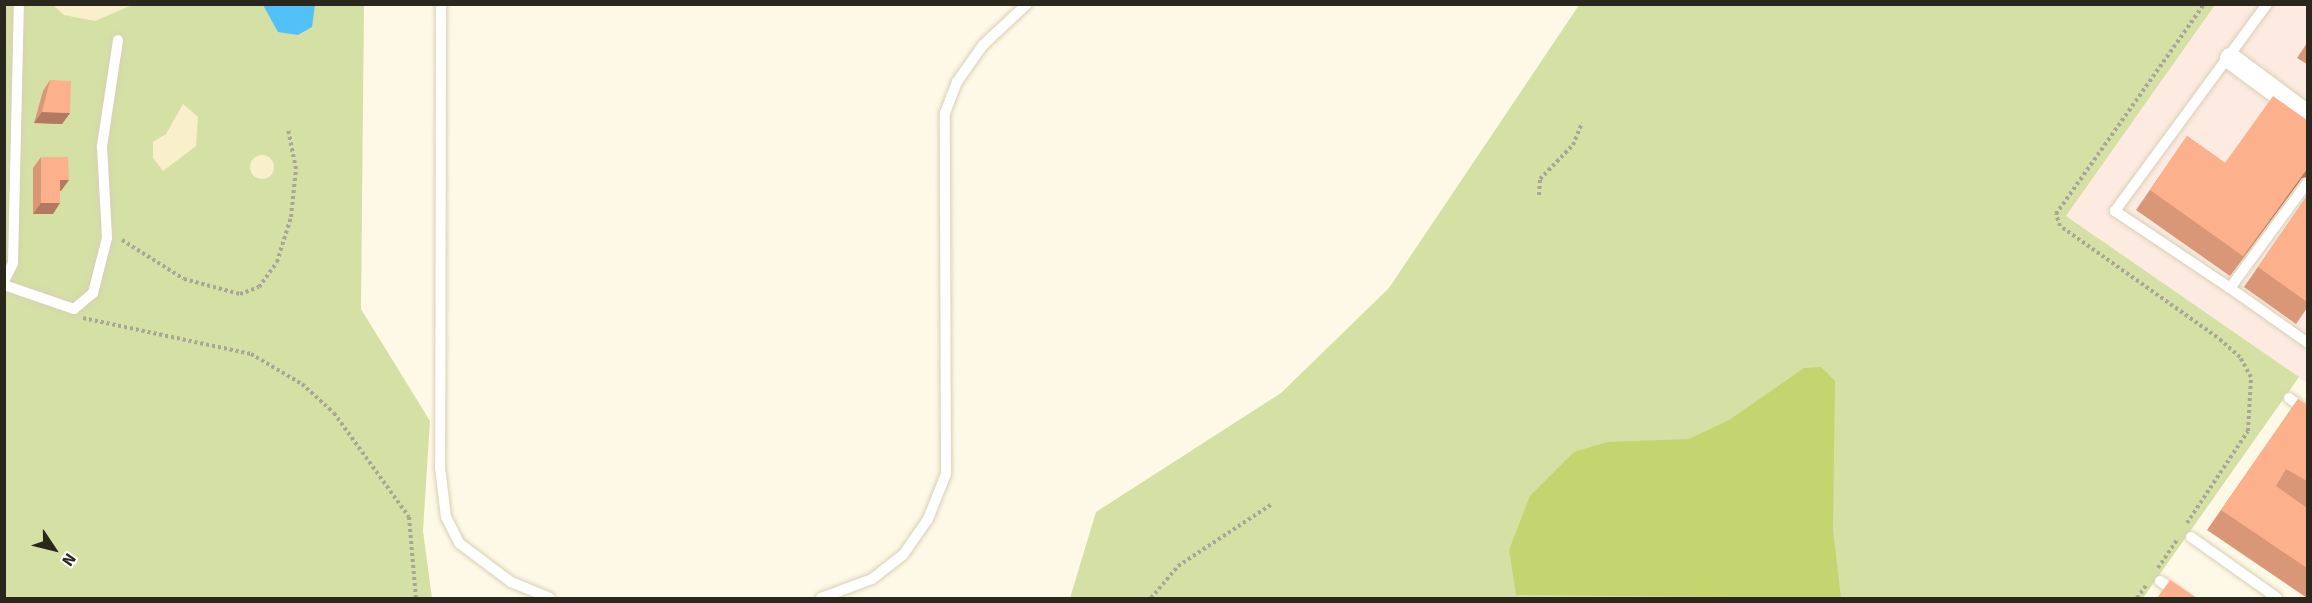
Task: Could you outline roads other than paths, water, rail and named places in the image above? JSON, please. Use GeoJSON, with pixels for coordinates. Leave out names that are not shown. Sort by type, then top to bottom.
{"type":"FeatureCollection","features":[{"type":"Feature","properties":{"kind":"street"},"geometry":{"type":"LineString","coordinates":[[2230,58],[2307,116]]}},
{"type":"Feature","properties":{"kind":"lane"},"geometry":{"type":"LineString","coordinates":[[19,4],[13,263],[4,283],[74,309],[93,293],[106,238],[102,146],[118,40]]}},
{"type":"Feature","properties":{"kind":"lane"},"geometry":{"type":"LineString","coordinates":[[441,4],[440,467],[446,517],[459,543],[511,582],[550,598]]}},
{"type":"Feature","properties":{"kind":"lane"},"geometry":{"type":"LineString","coordinates":[[821,598],[872,579],[903,555],[928,519],[946,474],[945,113],[957,82],[982,45],[1027,4]]}},
{"type":"Feature","properties":{"kind":"lane"},"geometry":{"type":"LineString","coordinates":[[2266,4],[2230,58],[2115,211],[2307,343]]}},
{"type":"Feature","properties":{"kind":"lane"},"geometry":{"type":"LineString","coordinates":[[2230,288],[2307,182]]}},
{"type":"Feature","properties":{"kind":"lane"},"geometry":{"type":"LineString","coordinates":[[2289,398],[2307,412]]}},
{"type":"Feature","properties":{"kind":"lane"},"geometry":{"type":"LineString","coordinates":[[2191,537],[2277,598]]}},
{"type":"Feature","properties":{"kind":"lane"},"geometry":{"type":"LineString","coordinates":[[2160,580],[2185,598]]}},
{"type":"Feature","properties":{"kind":"water"},"geometry":{"type":"Polygon","coordinates":[[[263,5],[315,5],[312,27],[298,35],[278,32],[263,5]]]}}]}
